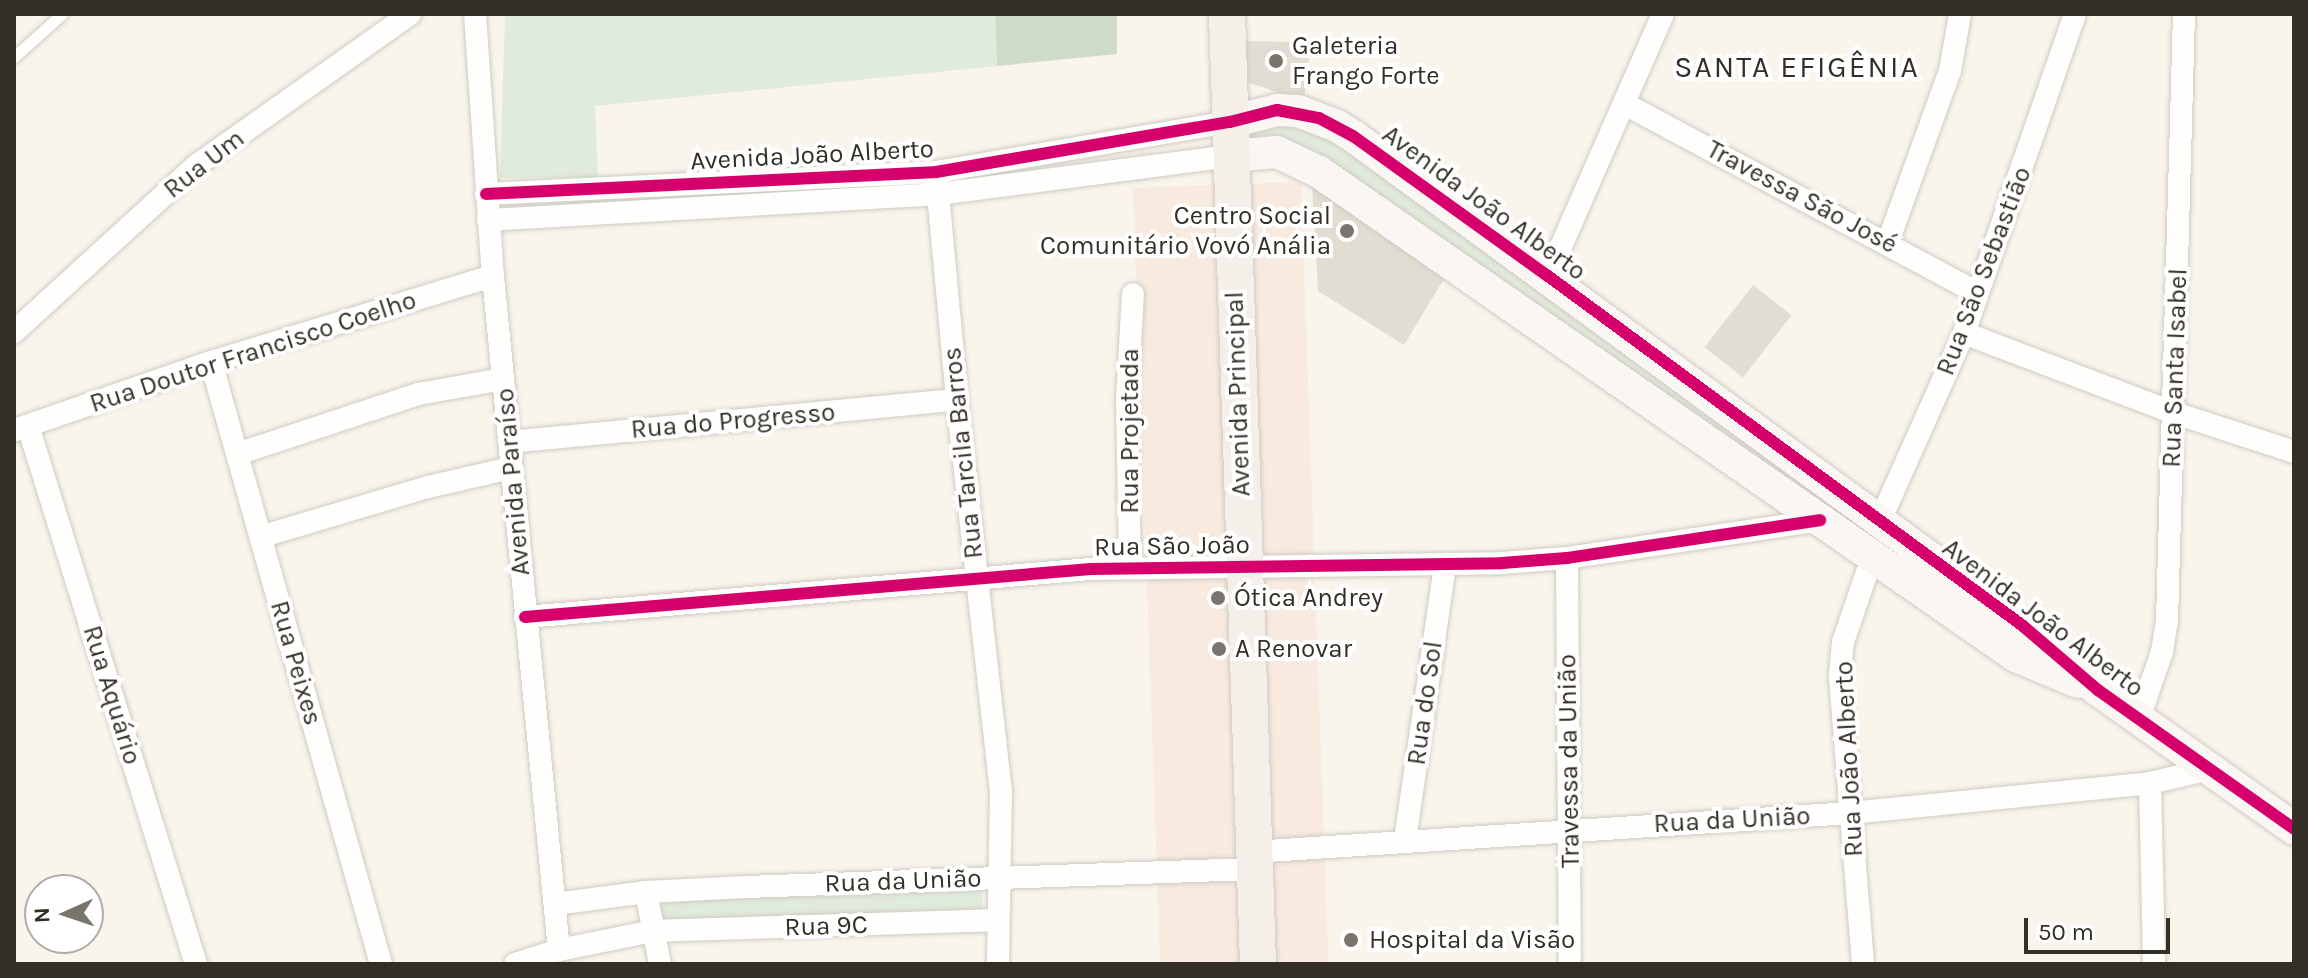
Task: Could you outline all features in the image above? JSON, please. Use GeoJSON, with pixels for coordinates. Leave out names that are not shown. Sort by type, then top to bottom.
{"type":"FeatureCollection","features":[{"type":"Feature","properties":{"kind":"main road","name":"Avenida Principal"},"geometry":{"type":"LineString","coordinates":[[1227,14],[1252,861],[1258,964]]}},
{"type":"Feature","properties":{"kind":"main road","name":"Avenida Principal"},"geometry":{"type":"LineString","coordinates":[[1250,964],[1254,918]]}},
{"type":"Feature","properties":{"kind":"street","name":"Rua Um"},"geometry":{"type":"LineString","coordinates":[[14,332],[197,165],[410,14]]}},
{"type":"Feature","properties":{"kind":"street","name":"Avenida Paraíso"},"geometry":{"type":"LineString","coordinates":[[475,14],[493,276],[559,950]]}},
{"type":"Feature","properties":{"kind":"street"},"geometry":{"type":"LineString","coordinates":[[1548,276],[1663,14]]}},
{"type":"Feature","properties":{"kind":"street"},"geometry":{"type":"LineString","coordinates":[[1888,242],[1950,71],[1960,14]]}},
{"type":"Feature","properties":{"kind":"street","name":"Rua São Sebastião"},"geometry":{"type":"LineString","coordinates":[[1879,523],[1964,333],[2075,14]]}},
{"type":"Feature","properties":{"kind":"street","name":"Rua Santa Isabel"},"geometry":{"type":"LineString","coordinates":[[2139,718],[2162,652],[2167,622],[2184,14]]}},
{"type":"Feature","properties":{"kind":"street","name":"Travessa São José"},"geometry":{"type":"LineString","coordinates":[[1625,104],[1888,242],[1977,293]]}},
{"type":"Feature","properties":{"kind":"street","name":"Avenida João Alberto"},"geometry":{"type":"LineString","coordinates":[[488,220],[937,183],[1230,139],[1277,110],[1298,111],[1337,126],[1548,276],[1879,523],[2033,633],[2098,690],[2294,829]]}},
{"type":"Feature","properties":{"kind":"street","name":"Avenida João Alberto"},"geometry":{"type":"LineString","coordinates":[[486,194],[937,183],[1230,139],[1277,152],[1319,172],[2016,656],[2098,690]]}},
{"type":"Feature","properties":{"kind":"street","name":"Rua Tarcila Barros"},"geometry":{"type":"LineString","coordinates":[[937,183],[957,400],[1001,790],[998,964]]}},
{"type":"Feature","properties":{"kind":"street","name":"Rua Doutor Francisco Coelho"},"geometry":{"type":"LineString","coordinates":[[21,428],[211,362],[493,276]]}},
{"type":"Feature","properties":{"kind":"street","name":"Rua Projetada"},"geometry":{"type":"LineString","coordinates":[[1130,568],[1127,400],[1133,294]]}},
{"type":"Feature","properties":{"kind":"street"},"geometry":{"type":"LineString","coordinates":[[1964,333],[2175,413],[2294,452]]}},
{"type":"Feature","properties":{"kind":"street","name":"Rua Peixes"},"geometry":{"type":"LineString","coordinates":[[211,362],[381,964]]}},
{"type":"Feature","properties":{"kind":"street"},"geometry":{"type":"LineString","coordinates":[[237,454],[418,394],[503,379]]}},
{"type":"Feature","properties":{"kind":"street","name":"Rua do Progresso"},"geometry":{"type":"LineString","coordinates":[[509,442],[957,400]]}},
{"type":"Feature","properties":{"kind":"street","name":"Rua Aquário"},"geometry":{"type":"LineString","coordinates":[[21,428],[196,964]]}},
{"type":"Feature","properties":{"kind":"street"},"geometry":{"type":"LineString","coordinates":[[260,537],[428,487],[511,468]]}},
{"type":"Feature","properties":{"kind":"street","name":"Rua São João"},"geometry":{"type":"LineString","coordinates":[[525,617],[976,577],[1130,568],[1445,567],[1567,558],[1820,520]]}},
{"type":"Feature","properties":{"kind":"street","name":"Travessa da União"},"geometry":{"type":"LineString","coordinates":[[1567,558],[1570,964]]}},
{"type":"Feature","properties":{"kind":"street","name":"Rua João Alberto"},"geometry":{"type":"LineString","coordinates":[[1863,964],[1841,664],[1853,609],[1872,558]]}},
{"type":"Feature","properties":{"kind":"street","name":"Rua do Sol"},"geometry":{"type":"LineString","coordinates":[[1405,840],[1445,567]]}},
{"type":"Feature","properties":{"kind":"street","name":"Rua da União"},"geometry":{"type":"LineString","coordinates":[[555,904],[646,892],[1000,877],[1252,861],[1405,840],[1851,813],[2150,783],[2209,769]]}},
{"type":"Feature","properties":{"kind":"street"},"geometry":{"type":"LineString","coordinates":[[2150,783],[2154,964]]}},
{"type":"Feature","properties":{"kind":"street"},"geometry":{"type":"LineString","coordinates":[[646,892],[660,964]]}},
{"type":"Feature","properties":{"kind":"street","name":"Rua 9C"},"geometry":{"type":"LineString","coordinates":[[515,964],[559,950],[653,931],[998,920]]}},
{"type":"Feature","properties":{"kind":"lane"},"geometry":{"type":"LineString","coordinates":[[14,57],[62,14]]}},
{"type":"Feature","properties":{"kind":"shaded area"},"geometry":{"type":"Polygon","coordinates":[[[1301,182],[1328,964],[1160,964],[1133,188],[1301,182]]]}},
{"type":"Feature","properties":{"kind":"green space"},"geometry":{"type":"Polygon","coordinates":[[[505,14],[995,14],[997,66],[595,106],[598,177],[500,178],[505,14]]]}},
{"type":"Feature","properties":{"kind":"green space"},"geometry":{"type":"Polygon","coordinates":[[[995,14],[1117,14],[1117,54],[997,66],[995,14]]]}},
{"type":"Feature","properties":{"kind":"green space"},"geometry":{"type":"Polygon","coordinates":[[[1259,122],[1327,131],[2071,672],[1517,304],[1245,144],[1243,125],[1259,122]]]}},
{"type":"Feature","properties":{"kind":"green space"},"geometry":{"type":"Polygon","coordinates":[[[982,887],[983,913],[658,923],[656,901],[982,887]]]}},
{"type":"Feature","properties":{"kind":"building","name":"Galeteria Frango Forte"},"geometry":{"type":"Polygon","coordinates":[[[1244,41],[1311,42],[1304,101],[1244,81],[1244,41]]]}},
{"type":"Feature","properties":{"kind":"building","name":"Centro Social Comunitário Vovó Anália"},"geometry":{"type":"Polygon","coordinates":[[[1312,185],[1445,277],[1404,345],[1318,291],[1312,185]]]}},
{"type":"Feature","properties":{"kind":"building"},"geometry":{"type":"Polygon","coordinates":[[[1753,285],[1792,315],[1743,377],[1704,347],[1753,285]]]}},
{"type":"Feature","properties":{"kind":"cycle path"},"geometry":{"type":"LineString","coordinates":[[486,194],[936,172],[1230,122],[1277,110],[1319,118],[1353,136],[1548,276],[2023,626],[2098,690],[2294,829]]}},
{"type":"Feature","properties":{"kind":"cycle path"},"geometry":{"type":"LineString","coordinates":[[525,617],[1091,569],[1502,563],[1567,558],[1820,520]]}},
{"type":"Feature","properties":{"kind":"place","name":"Galeteria Frango Forte"},"geometry":{"type":"Point","coordinates":[1276,61]}},
{"type":"Feature","properties":{"kind":"place","name":"Centro Social Comunitário Vovó Anália"},"geometry":{"type":"Point","coordinates":[1347,231]}},
{"type":"Feature","properties":{"kind":"place","name":"Ótica Andrey"},"geometry":{"type":"Point","coordinates":[1218,598]}},
{"type":"Feature","properties":{"kind":"place","name":"A Renovar"},"geometry":{"type":"Point","coordinates":[1219,649]}},
{"type":"Feature","properties":{"kind":"place","name":"Hospital da Visão"},"geometry":{"type":"Point","coordinates":[1351,940]}},
{"type":"Feature","properties":{"kind":"district","name":"SANTA EFIGÊNIA"},"geometry":{"type":"Point","coordinates":[1797,67]}}]}
